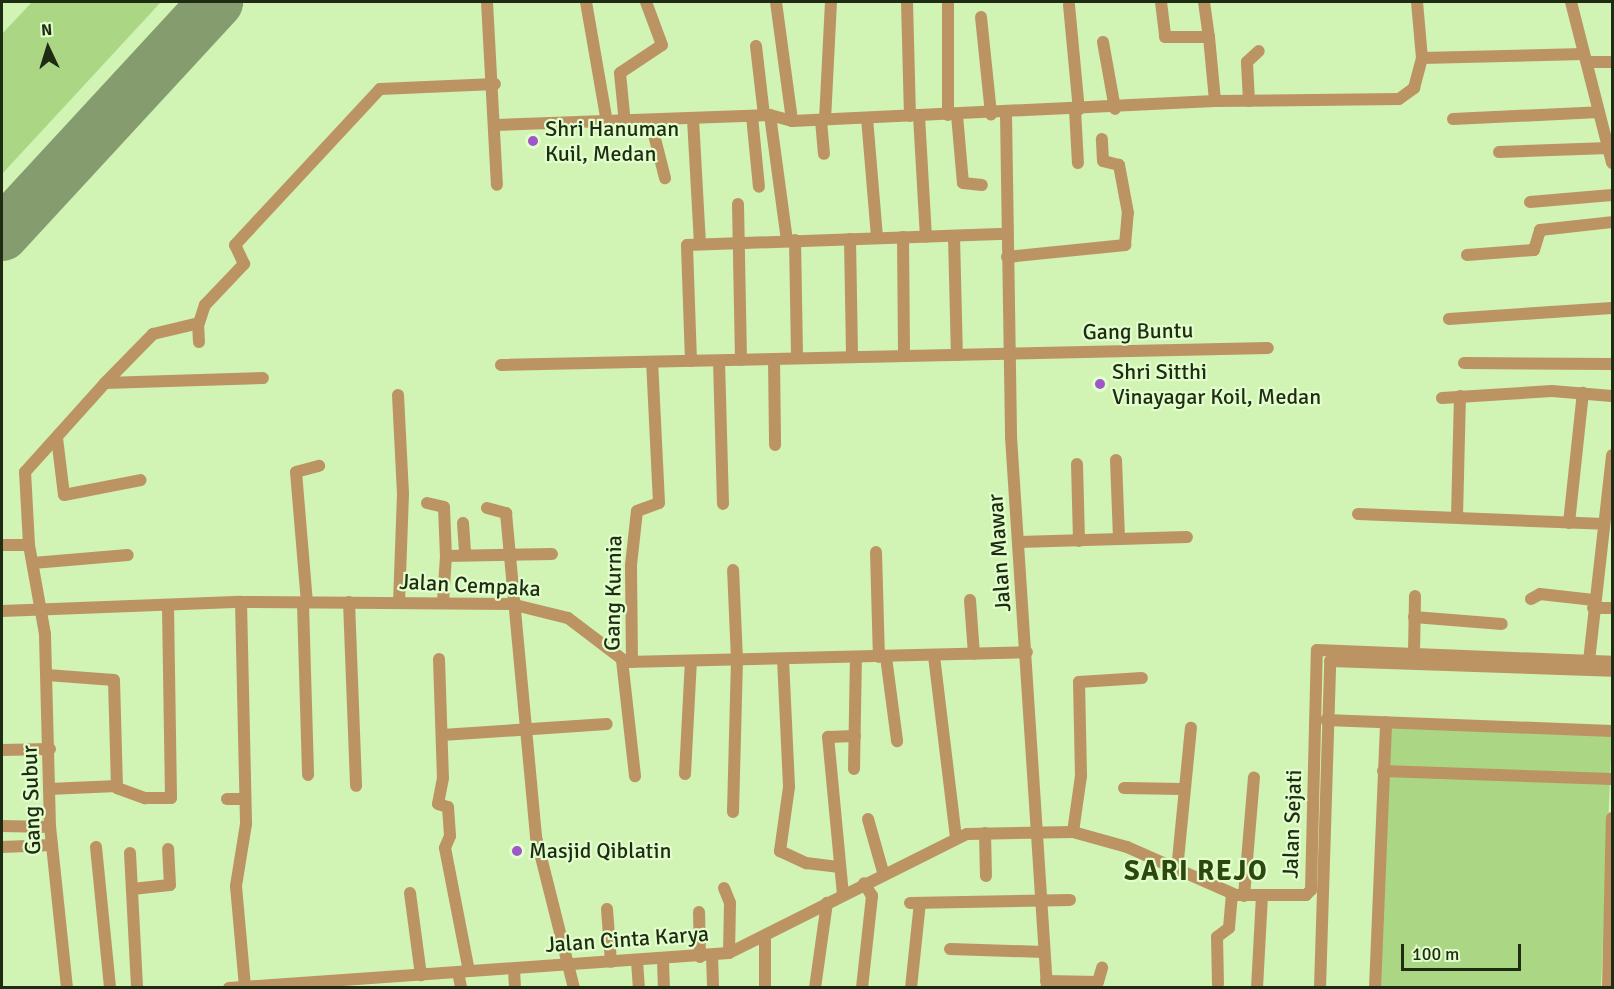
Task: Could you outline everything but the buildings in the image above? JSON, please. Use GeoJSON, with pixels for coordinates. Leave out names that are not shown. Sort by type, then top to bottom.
{"type":"FeatureCollection","features":[{"type":"Feature","properties":{"kind":"street"},"geometry":{"type":"LineString","coordinates":[[487,2],[495,84],[496,185]]}},
{"type":"Feature","properties":{"kind":"street"},"geometry":{"type":"LineString","coordinates":[[586,2],[607,122]]}},
{"type":"Feature","properties":{"kind":"street"},"geometry":{"type":"LineString","coordinates":[[625,124],[620,73],[662,45],[646,2]]}},
{"type":"Feature","properties":{"kind":"street"},"geometry":{"type":"LineString","coordinates":[[776,2],[792,122]]}},
{"type":"Feature","properties":{"kind":"street"},"geometry":{"type":"LineString","coordinates":[[824,154],[823,120],[831,2]]}},
{"type":"Feature","properties":{"kind":"street"},"geometry":{"type":"LineString","coordinates":[[908,2],[914,116],[926,237]]}},
{"type":"Feature","properties":{"kind":"street"},"geometry":{"type":"LineString","coordinates":[[1161,2],[1165,37],[1209,37]]}},
{"type":"Feature","properties":{"kind":"street"},"geometry":{"type":"LineString","coordinates":[[1204,2],[1215,101]]}},
{"type":"Feature","properties":{"kind":"street"},"geometry":{"type":"LineString","coordinates":[[495,125],[607,122],[625,124],[762,115],[792,122],[1006,114],[1215,101],[1399,99],[1413,88],[1422,58],[1417,2]]}},
{"type":"Feature","properties":{"kind":"street"},"geometry":{"type":"LineString","coordinates":[[1571,2],[1599,112],[1608,130],[1612,163]]}},
{"type":"Feature","properties":{"kind":"street"},"geometry":{"type":"LineString","coordinates":[[948,3],[952,115],[963,183],[982,185]]}},
{"type":"Feature","properties":{"kind":"street"},"geometry":{"type":"LineString","coordinates":[[1069,5],[1077,110],[1078,162]]}},
{"type":"Feature","properties":{"kind":"street"},"geometry":{"type":"LineString","coordinates":[[981,17],[991,114]]}},
{"type":"Feature","properties":{"kind":"street"},"geometry":{"type":"LineString","coordinates":[[1103,42],[1115,108]]}},
{"type":"Feature","properties":{"kind":"street"},"geometry":{"type":"LineString","coordinates":[[756,46],[762,115],[759,187]]}},
{"type":"Feature","properties":{"kind":"street"},"geometry":{"type":"LineString","coordinates":[[1249,101],[1247,62],[1258,51]]}},
{"type":"Feature","properties":{"kind":"street"},"geometry":{"type":"LineString","coordinates":[[1422,58],[1585,58],[1612,62]]}},
{"type":"Feature","properties":{"kind":"street"},"geometry":{"type":"LineString","coordinates":[[199,342],[198,323],[205,305],[244,264],[235,245],[374,93],[387,87],[406,91],[495,84]]}},
{"type":"Feature","properties":{"kind":"street"},"geometry":{"type":"LineString","coordinates":[[1453,119],[1599,112]]}},
{"type":"Feature","properties":{"kind":"street","name":"Jalan Mawar"},"geometry":{"type":"LineString","coordinates":[[1006,114],[1008,355],[1046,984]]}},
{"type":"Feature","properties":{"kind":"street"},"geometry":{"type":"LineString","coordinates":[[762,115],[777,150],[791,240],[797,358]]}},
{"type":"Feature","properties":{"kind":"street"},"geometry":{"type":"LineString","coordinates":[[867,118],[877,238]]}},
{"type":"Feature","properties":{"kind":"street"},"geometry":{"type":"LineString","coordinates":[[693,119],[700,243]]}},
{"type":"Feature","properties":{"kind":"street"},"geometry":{"type":"LineString","coordinates":[[651,123],[665,178]]}},
{"type":"Feature","properties":{"kind":"street"},"geometry":{"type":"LineString","coordinates":[[1007,257],[1125,245],[1128,213],[1119,165],[1104,163],[1102,139]]}},
{"type":"Feature","properties":{"kind":"street"},"geometry":{"type":"LineString","coordinates":[[1500,152],[1610,145]]}},
{"type":"Feature","properties":{"kind":"street"},"geometry":{"type":"LineString","coordinates":[[1530,202],[1612,195]]}},
{"type":"Feature","properties":{"kind":"street"},"geometry":{"type":"LineString","coordinates":[[738,204],[741,360]]}},
{"type":"Feature","properties":{"kind":"street"},"geometry":{"type":"LineString","coordinates":[[1467,255],[1534,250],[1540,230],[1612,222]]}},
{"type":"Feature","properties":{"kind":"street"},"geometry":{"type":"LineString","coordinates":[[691,361],[686,246],[700,243],[1006,234]]}},
{"type":"Feature","properties":{"kind":"street"},"geometry":{"type":"LineString","coordinates":[[954,236],[957,355]]}},
{"type":"Feature","properties":{"kind":"street"},"geometry":{"type":"LineString","coordinates":[[903,237],[904,356]]}},
{"type":"Feature","properties":{"kind":"street"},"geometry":{"type":"LineString","coordinates":[[850,239],[852,357]]}},
{"type":"Feature","properties":{"kind":"street"},"geometry":{"type":"LineString","coordinates":[[1449,319],[1612,308]]}},
{"type":"Feature","properties":{"kind":"street","name":"Gang Subur"},"geometry":{"type":"LineString","coordinates":[[67,987],[50,827],[48,675],[43,611],[29,545],[25,472],[105,383],[153,334],[198,323]]}},
{"type":"Feature","properties":{"kind":"street","name":"Gang Buntu"},"geometry":{"type":"LineString","coordinates":[[501,365],[1268,348]]}},
{"type":"Feature","properties":{"kind":"street"},"geometry":{"type":"LineString","coordinates":[[774,359],[775,445]]}},
{"type":"Feature","properties":{"kind":"street"},"geometry":{"type":"LineString","coordinates":[[719,361],[723,504]]}},
{"type":"Feature","properties":{"kind":"street","name":"Gang Kurnia"},"geometry":{"type":"LineString","coordinates":[[627,661],[630,565],[637,511],[659,503],[652,362]]}},
{"type":"Feature","properties":{"kind":"street"},"geometry":{"type":"LineString","coordinates":[[1464,363],[1612,364]]}},
{"type":"Feature","properties":{"kind":"street"},"geometry":{"type":"LineString","coordinates":[[105,383],[263,378]]}},
{"type":"Feature","properties":{"kind":"street"},"geometry":{"type":"LineString","coordinates":[[1442,398],[1583,393],[1612,396]]}},
{"type":"Feature","properties":{"kind":"street"},"geometry":{"type":"LineString","coordinates":[[1569,523],[1583,393]]}},
{"type":"Feature","properties":{"kind":"street"},"geometry":{"type":"LineString","coordinates":[[398,395],[403,494],[399,601]]}},
{"type":"Feature","properties":{"kind":"street"},"geometry":{"type":"LineString","coordinates":[[1456,517],[1460,396]]}},
{"type":"Feature","properties":{"kind":"street"},"geometry":{"type":"LineString","coordinates":[[57,438],[64,495],[141,480]]}},
{"type":"Feature","properties":{"kind":"street"},"geometry":{"type":"LineString","coordinates":[[1589,661],[1612,455]]}},
{"type":"Feature","properties":{"kind":"street"},"geometry":{"type":"LineString","coordinates":[[1116,460],[1119,539]]}},
{"type":"Feature","properties":{"kind":"street"},"geometry":{"type":"LineString","coordinates":[[1077,464],[1079,541]]}},
{"type":"Feature","properties":{"kind":"street"},"geometry":{"type":"LineString","coordinates":[[308,776],[305,603],[296,472],[319,466]]}},
{"type":"Feature","properties":{"kind":"street"},"geometry":{"type":"LineString","coordinates":[[427,503],[444,507],[446,556],[443,602]]}},
{"type":"Feature","properties":{"kind":"street"},"geometry":{"type":"LineString","coordinates":[[487,508],[506,513],[511,604],[536,837],[570,963],[574,987]]}},
{"type":"Feature","properties":{"kind":"street"},"geometry":{"type":"LineString","coordinates":[[1358,514],[1604,524]]}},
{"type":"Feature","properties":{"kind":"street"},"geometry":{"type":"LineString","coordinates":[[463,523],[465,554]]}},
{"type":"Feature","properties":{"kind":"street"},"geometry":{"type":"LineString","coordinates":[[1019,542],[1187,537]]}},
{"type":"Feature","properties":{"kind":"street"},"geometry":{"type":"LineString","coordinates":[[2,545],[29,545]]}},
{"type":"Feature","properties":{"kind":"street"},"geometry":{"type":"LineString","coordinates":[[876,552],[883,657],[897,741]]}},
{"type":"Feature","properties":{"kind":"street"},"geometry":{"type":"LineString","coordinates":[[446,556],[507,553],[552,554]]}},
{"type":"Feature","properties":{"kind":"street"},"geometry":{"type":"LineString","coordinates":[[33,563],[128,555]]}},
{"type":"Feature","properties":{"kind":"street"},"geometry":{"type":"LineString","coordinates":[[733,570],[737,660],[733,812]]}},
{"type":"Feature","properties":{"kind":"street"},"geometry":{"type":"LineString","coordinates":[[1531,599],[1540,594],[1612,608]]}},
{"type":"Feature","properties":{"kind":"street"},"geometry":{"type":"LineString","coordinates":[[1415,596],[1414,653],[1612,662]]}},
{"type":"Feature","properties":{"kind":"street"},"geometry":{"type":"LineString","coordinates":[[970,600],[974,654]]}},
{"type":"Feature","properties":{"kind":"street","name":"Jalan Cempaka"},"geometry":{"type":"LineString","coordinates":[[2,611],[241,602],[399,601],[511,604],[568,618],[627,661]]}},
{"type":"Feature","properties":{"kind":"street"},"geometry":{"type":"LineString","coordinates":[[241,602],[245,799],[236,886],[244,986]]}},
{"type":"Feature","properties":{"kind":"street"},"geometry":{"type":"LineString","coordinates":[[349,602],[356,786]]}},
{"type":"Feature","properties":{"kind":"street"},"geometry":{"type":"LineString","coordinates":[[49,789],[117,786],[145,798],[171,798],[168,605]]}},
{"type":"Feature","properties":{"kind":"street"},"geometry":{"type":"LineString","coordinates":[[1414,617],[1502,624]]}},
{"type":"Feature","properties":{"kind":"street","name":"Jalan Sejati"},"geometry":{"type":"LineString","coordinates":[[1036,831],[1073,832],[1127,847],[1238,895],[1262,897],[1311,890],[1317,650],[1414,653]]}},
{"type":"Feature","properties":{"kind":"street"},"geometry":{"type":"LineString","coordinates":[[635,776],[627,661],[934,656],[1027,652]]}},
{"type":"Feature","properties":{"kind":"street"},"geometry":{"type":"LineString","coordinates":[[934,656],[956,837]]}},
{"type":"Feature","properties":{"kind":"street"},"geometry":{"type":"LineString","coordinates":[[854,769],[856,657]]}},
{"type":"Feature","properties":{"kind":"street"},"geometry":{"type":"LineString","coordinates":[[439,659],[442,735],[438,804],[448,807],[450,836],[445,848],[463,972],[461,987]]}},
{"type":"Feature","properties":{"kind":"street"},"geometry":{"type":"LineString","coordinates":[[783,659],[789,787],[780,851],[806,862],[840,867]]}},
{"type":"Feature","properties":{"kind":"street"},"geometry":{"type":"LineString","coordinates":[[1320,987],[1327,666],[1335,660],[1612,671]]}},
{"type":"Feature","properties":{"kind":"street"},"geometry":{"type":"LineString","coordinates":[[685,774],[691,661]]}},
{"type":"Feature","properties":{"kind":"street"},"geometry":{"type":"LineString","coordinates":[[48,675],[115,682],[117,786]]}},
{"type":"Feature","properties":{"kind":"street"},"geometry":{"type":"LineString","coordinates":[[1073,832],[1081,776],[1079,682],[1142,678]]}},
{"type":"Feature","properties":{"kind":"street"},"geometry":{"type":"LineString","coordinates":[[1326,720],[1612,731]]}},
{"type":"Feature","properties":{"kind":"street"},"geometry":{"type":"LineString","coordinates":[[1375,987],[1386,722]]}},
{"type":"Feature","properties":{"kind":"street"},"geometry":{"type":"LineString","coordinates":[[442,735],[524,734],[607,724]]}},
{"type":"Feature","properties":{"kind":"street"},"geometry":{"type":"LineString","coordinates":[[1177,870],[1182,789],[1191,728]]}},
{"type":"Feature","properties":{"kind":"street"},"geometry":{"type":"LineString","coordinates":[[843,895],[828,737],[855,736]]}},
{"type":"Feature","properties":{"kind":"street"},"geometry":{"type":"LineString","coordinates":[[2,750],[50,749]]}},
{"type":"Feature","properties":{"kind":"street"},"geometry":{"type":"LineString","coordinates":[[1383,771],[1612,779]]}},
{"type":"Feature","properties":{"kind":"street"},"geometry":{"type":"LineString","coordinates":[[1218,984],[1217,937],[1229,928],[1238,895],[1254,777]]}},
{"type":"Feature","properties":{"kind":"street"},"geometry":{"type":"LineString","coordinates":[[1124,788],[1182,789]]}},
{"type":"Feature","properties":{"kind":"street"},"geometry":{"type":"LineString","coordinates":[[227,799],[245,799]]}},
{"type":"Feature","properties":{"kind":"street"},"geometry":{"type":"LineString","coordinates":[[1608,987],[1612,818]]}},
{"type":"Feature","properties":{"kind":"street"},"geometry":{"type":"LineString","coordinates":[[868,819],[883,872]]}},
{"type":"Feature","properties":{"kind":"street"},"geometry":{"type":"LineString","coordinates":[[2,826],[50,827]]}},
{"type":"Feature","properties":{"kind":"street","name":"Jalan Cinta Karya"},"geometry":{"type":"LineString","coordinates":[[229,987],[514,969],[570,963],[663,961],[729,953],[883,872],[956,837],[985,833],[1036,831]]}},
{"type":"Feature","properties":{"kind":"street"},"geometry":{"type":"LineString","coordinates":[[985,833],[986,876]]}},
{"type":"Feature","properties":{"kind":"street"},"geometry":{"type":"LineString","coordinates":[[2,847],[52,845]]}},
{"type":"Feature","properties":{"kind":"street"},"geometry":{"type":"LineString","coordinates":[[96,847],[110,987]]}},
{"type":"Feature","properties":{"kind":"street"},"geometry":{"type":"LineString","coordinates":[[132,889],[170,885],[168,849]]}},
{"type":"Feature","properties":{"kind":"street"},"geometry":{"type":"LineString","coordinates":[[130,853],[137,987]]}},
{"type":"Feature","properties":{"kind":"street"},"geometry":{"type":"LineString","coordinates":[[862,987],[872,896],[864,883]]}},
{"type":"Feature","properties":{"kind":"street"},"geometry":{"type":"LineString","coordinates":[[724,888],[730,903],[729,953]]}},
{"type":"Feature","properties":{"kind":"street"},"geometry":{"type":"LineString","coordinates":[[410,893],[421,975]]}},
{"type":"Feature","properties":{"kind":"street"},"geometry":{"type":"LineString","coordinates":[[1257,987],[1262,897]]}},
{"type":"Feature","properties":{"kind":"street"},"geometry":{"type":"LineString","coordinates":[[911,987],[915,903],[1070,900]]}},
{"type":"Feature","properties":{"kind":"street"},"geometry":{"type":"LineString","coordinates":[[815,987],[827,903]]}},
{"type":"Feature","properties":{"kind":"street"},"geometry":{"type":"LineString","coordinates":[[607,909],[611,962]]}},
{"type":"Feature","properties":{"kind":"street"},"geometry":{"type":"LineString","coordinates":[[699,912],[713,987]]}},
{"type":"Feature","properties":{"kind":"street"},"geometry":{"type":"LineString","coordinates":[[765,936],[765,987]]}},
{"type":"Feature","properties":{"kind":"street"},"geometry":{"type":"LineString","coordinates":[[950,949],[1044,952]]}},
{"type":"Feature","properties":{"kind":"street"},"geometry":{"type":"LineString","coordinates":[[637,961],[639,987]]}},
{"type":"Feature","properties":{"kind":"street"},"geometry":{"type":"LineString","coordinates":[[663,961],[664,987]]}},
{"type":"Feature","properties":{"kind":"street"},"geometry":{"type":"LineString","coordinates":[[1046,984],[1098,982],[1102,968]]}},
{"type":"Feature","properties":{"kind":"street"},"geometry":{"type":"LineString","coordinates":[[514,969],[515,987]]}},
{"type":"Feature","properties":{"kind":"green space"},"geometry":{"type":"Polygon","coordinates":[[[32,2],[161,2],[2,174],[2,34],[32,2]]]}},
{"type":"Feature","properties":{"kind":"green space"},"geometry":{"type":"Polygon","coordinates":[[[1390,725],[1612,734],[1601,987],[1379,987],[1390,725]]]}},
{"type":"Feature","properties":{"kind":"runway"},"geometry":{"type":"LineString","coordinates":[[2,234],[216,2]]}},
{"type":"Feature","properties":{"kind":"place","name":"Shri Hanuman Kuil, Medan"},"geometry":{"type":"Point","coordinates":[533,141]}},
{"type":"Feature","properties":{"kind":"place","name":"Shri Sitthi Vinayagar Koil, Medan"},"geometry":{"type":"Point","coordinates":[1100,384]}},
{"type":"Feature","properties":{"kind":"place","name":"Masjid Qiblatin"},"geometry":{"type":"Point","coordinates":[517,851]}},
{"type":"Feature","properties":{"kind":"district","name":"SARI REJO"},"geometry":{"type":"Point","coordinates":[1196,871]}}]}
